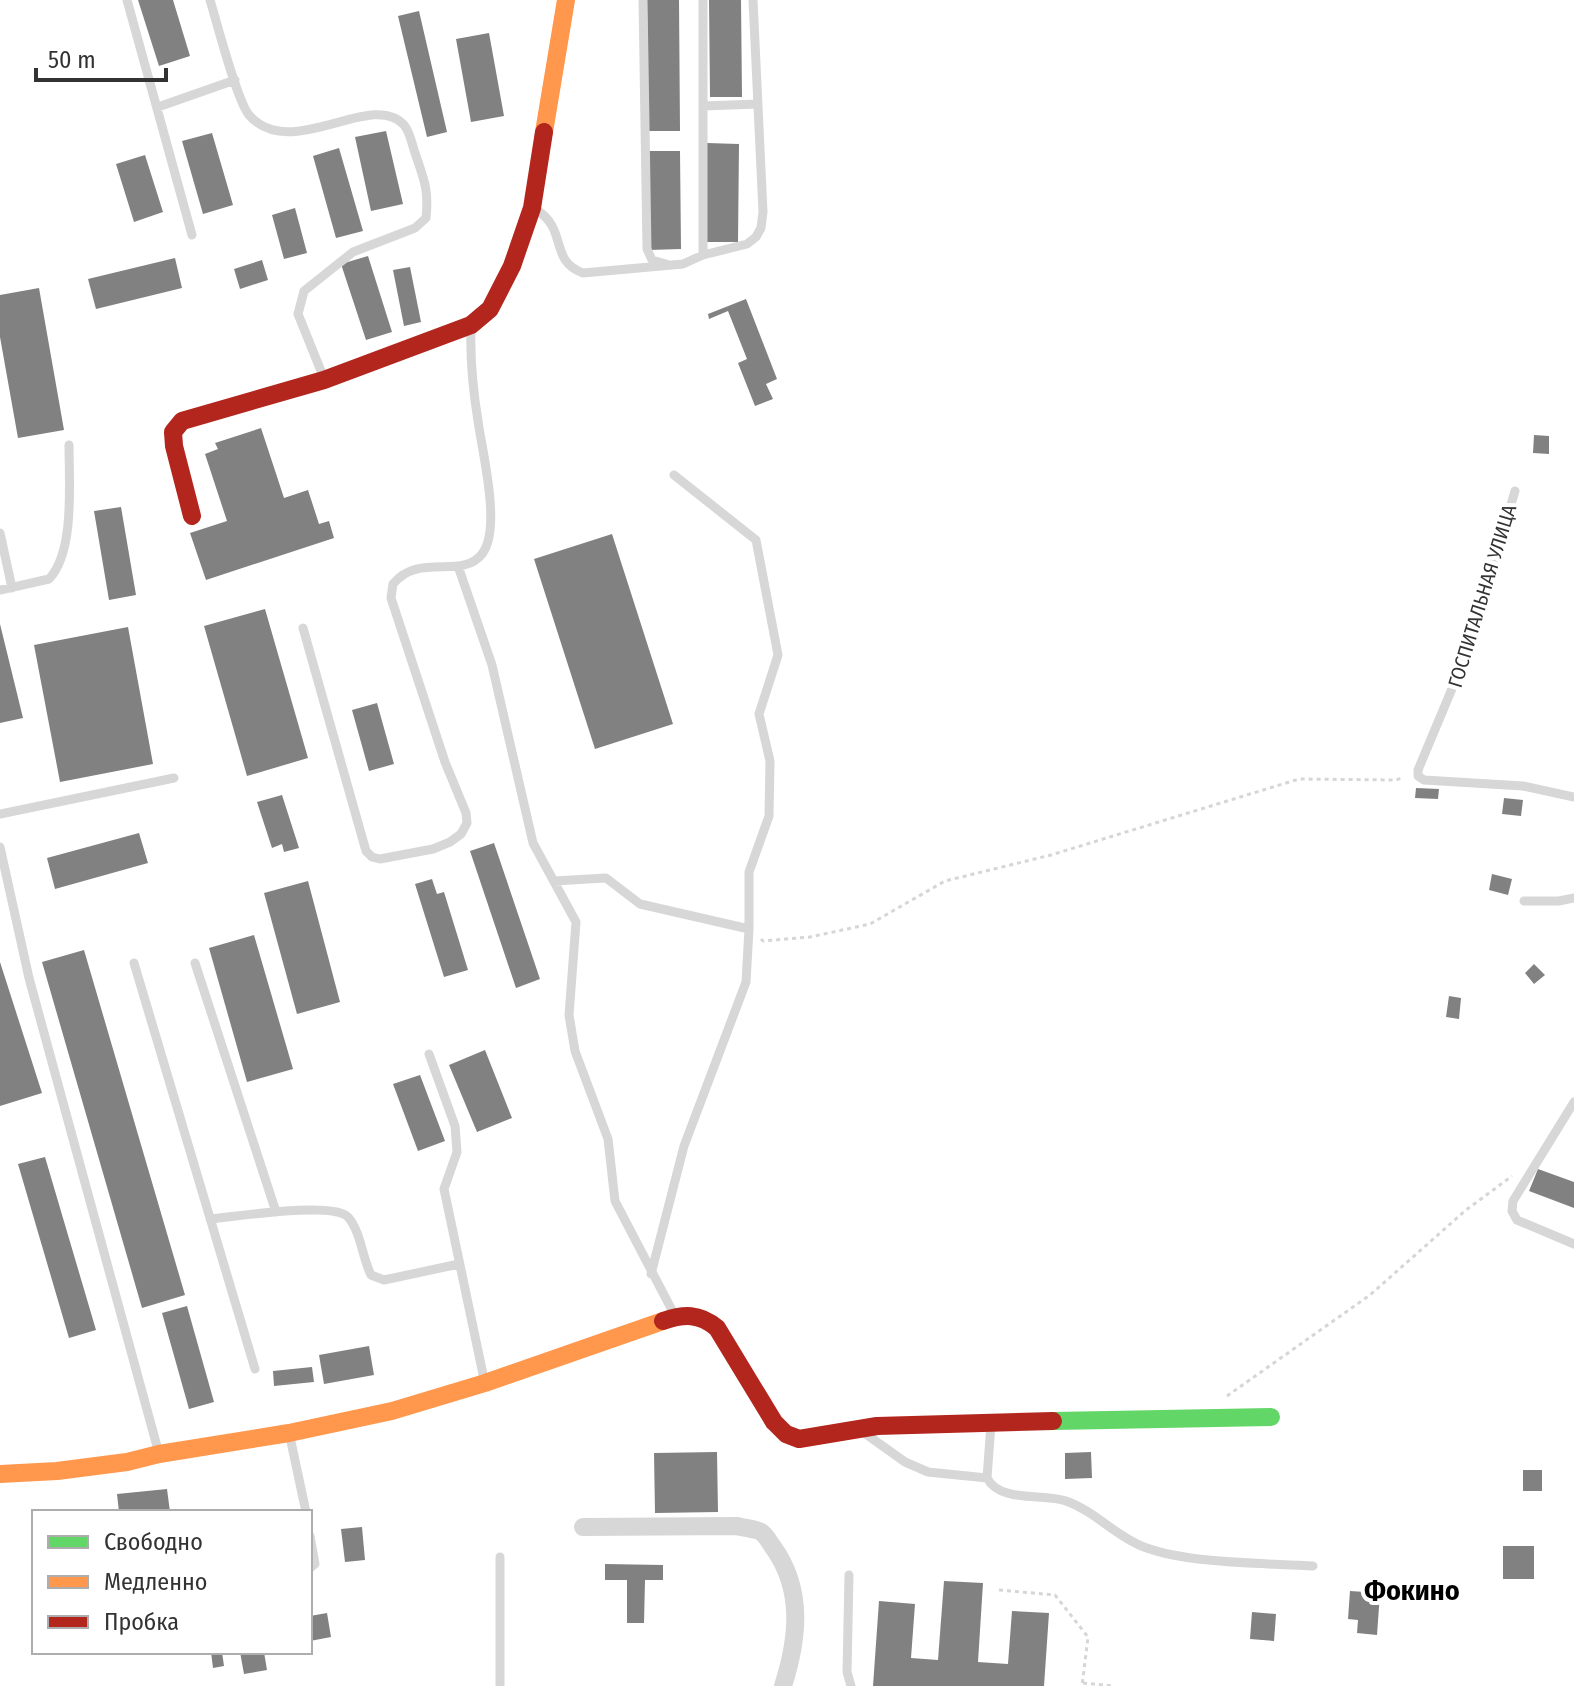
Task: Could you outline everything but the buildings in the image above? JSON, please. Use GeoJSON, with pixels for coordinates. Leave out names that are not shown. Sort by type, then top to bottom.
{"type":"FeatureCollection","features":[{"type":"Feature","properties":{"kind":"street"},"geometry":{"type":"LineString","coordinates":[[192,516],[174,446],[173,432],[182,421],[324,380],[471,325],[490,309],[512,266],[532,208],[566,0]]}},
{"type":"Feature","properties":{"kind":"street"},"geometry":{"type":"LineString","coordinates":[[0,1474],[127,1462],[392,1411],[485,1383],[675,1317],[692,1315],[707,1319],[720,1330],[784,1435],[797,1440],[857,1428],[1271,1417]]}},
{"type":"Feature","properties":{"kind":"street"},"geometry":{"type":"LineString","coordinates":[[583,1527],[737,1526],[762,1532],[785,1564],[792,1586],[794,1649],[783,1686]]}},
{"type":"Feature","properties":{"kind":"lane"},"geometry":{"type":"LineString","coordinates":[[127,0],[192,235]]}},
{"type":"Feature","properties":{"kind":"lane"},"geometry":{"type":"LineString","coordinates":[[210,0],[248,114],[270,131],[292,132],[378,114],[395,118],[406,127],[428,194],[426,218],[415,228],[353,252],[304,291],[298,314],[324,380]]}},
{"type":"Feature","properties":{"kind":"lane"},"geometry":{"type":"LineString","coordinates":[[643,0],[647,249],[652,260],[669,266]]}},
{"type":"Feature","properties":{"kind":"lane"},"geometry":{"type":"LineString","coordinates":[[703,0],[703,255]]}},
{"type":"Feature","properties":{"kind":"lane"},"geometry":{"type":"LineString","coordinates":[[532,208],[548,217],[556,230],[562,257],[570,268],[583,273],[683,264],[703,255],[747,244],[756,237],[763,212],[753,0]]}},
{"type":"Feature","properties":{"kind":"lane"},"geometry":{"type":"LineString","coordinates":[[158,107],[235,80]]}},
{"type":"Feature","properties":{"kind":"lane"},"geometry":{"type":"LineString","coordinates":[[703,106],[758,104]]}},
{"type":"Feature","properties":{"kind":"lane"},"geometry":{"type":"LineString","coordinates":[[303,628],[366,851],[380,859],[433,849],[461,834],[467,823],[466,813],[445,762],[391,598],[393,584],[412,569],[458,566],[471,563],[483,553],[489,532],[489,492],[477,418],[470,350],[471,325]]}},
{"type":"Feature","properties":{"kind":"lane"},"geometry":{"type":"LineString","coordinates":[[0,590],[49,579],[61,563],[69,504],[69,445]]}},
{"type":"Feature","properties":{"kind":"lane"},"geometry":{"type":"LineString","coordinates":[[651,1274],[684,1146],[746,982],[749,872],[769,816],[770,761],[759,714],[778,655],[756,540],[674,475]]}},
{"type":"Feature","properties":{"kind":"lane","name":"ГОСПИТАЛЬНАЯ УЛИЦА"},"geometry":{"type":"LineString","coordinates":[[1418,770],[1469,648],[1515,491]]}},
{"type":"Feature","properties":{"kind":"lane"},"geometry":{"type":"LineString","coordinates":[[0,533],[12,588]]}},
{"type":"Feature","properties":{"kind":"lane"},"geometry":{"type":"LineString","coordinates":[[458,566],[492,665],[533,843],[576,922],[569,1015],[575,1051],[608,1139],[615,1201],[675,1317]]}},
{"type":"Feature","properties":{"kind":"lane"},"geometry":{"type":"LineString","coordinates":[[1418,770],[1418,776],[1424,780],[1523,786],[1574,797]]}},
{"type":"Feature","properties":{"kind":"lane"},"geometry":{"type":"LineString","coordinates":[[0,814],[174,778]]}},
{"type":"Feature","properties":{"kind":"lane"},"geometry":{"type":"LineString","coordinates":[[0,847],[4,888],[159,1454]]}},
{"type":"Feature","properties":{"kind":"lane"},"geometry":{"type":"LineString","coordinates":[[554,881],[606,878],[640,904],[749,929]]}},
{"type":"Feature","properties":{"kind":"lane"},"geometry":{"type":"LineString","coordinates":[[1524,901],[1574,898]]}},
{"type":"Feature","properties":{"kind":"lane"},"geometry":{"type":"LineString","coordinates":[[134,963],[255,1369]]}},
{"type":"Feature","properties":{"kind":"lane"},"geometry":{"type":"LineString","coordinates":[[195,963],[276,1212]]}},
{"type":"Feature","properties":{"kind":"lane"},"geometry":{"type":"LineString","coordinates":[[429,1054],[455,1126],[457,1152],[444,1189],[485,1383]]}},
{"type":"Feature","properties":{"kind":"lane"},"geometry":{"type":"LineString","coordinates":[[1574,1102],[1513,1201],[1512,1211],[1517,1220],[1574,1244]]}},
{"type":"Feature","properties":{"kind":"lane"},"geometry":{"type":"LineString","coordinates":[[210,1219],[331,1209],[345,1213],[355,1227],[371,1275],[384,1280],[459,1264]]}},
{"type":"Feature","properties":{"kind":"lane"},"geometry":{"type":"LineString","coordinates":[[991,1424],[987,1478],[991,1485],[1003,1492],[1063,1500],[1129,1540],[1171,1556],[1313,1566]]}},
{"type":"Feature","properties":{"kind":"lane"},"geometry":{"type":"LineString","coordinates":[[857,1428],[905,1462],[928,1472],[987,1478]]}},
{"type":"Feature","properties":{"kind":"lane"},"geometry":{"type":"LineString","coordinates":[[289,1433],[295,1449],[306,1510]]}},
{"type":"Feature","properties":{"kind":"lane"},"geometry":{"type":"LineString","coordinates":[[312,1547],[315,1564],[312,1566]]}},
{"type":"Feature","properties":{"kind":"lane"},"geometry":{"type":"LineString","coordinates":[[500,1557],[500,1686]]}},
{"type":"Feature","properties":{"kind":"lane"},"geometry":{"type":"LineString","coordinates":[[849,1575],[847,1672],[851,1686]]}},
{"type":"Feature","properties":{"kind":"path"},"geometry":{"type":"LineString","coordinates":[[749,929],[763,941],[810,937],[870,924],[945,881],[1051,855],[1299,779],[1396,780],[1418,770]]}},
{"type":"Feature","properties":{"kind":"path"},"geometry":{"type":"LineString","coordinates":[[1220,1401],[1370,1295],[1466,1210],[1516,1173]]}},
{"type":"Feature","properties":{"kind":"path"},"geometry":{"type":"LineString","coordinates":[[999,1590],[1055,1595],[1088,1637],[1082,1684],[1114,1686]]}},
{"type":"Feature","properties":{"kind":"traffic: fast"},"geometry":{"type":"LineString","coordinates":[[1053,1421],[1271,1417]]}},
{"type":"Feature","properties":{"kind":"traffic: slow"},"geometry":{"type":"LineString","coordinates":[[544,132],[566,0]]}},
{"type":"Feature","properties":{"kind":"traffic: slow"},"geometry":{"type":"LineString","coordinates":[[0,1474],[127,1462],[392,1411],[485,1383],[663,1321]]}},
{"type":"Feature","properties":{"kind":"traffic: jam"},"geometry":{"type":"LineString","coordinates":[[192,516],[174,446],[173,432],[182,421],[324,380],[471,325],[490,309],[512,266],[532,208],[544,132]]}},
{"type":"Feature","properties":{"kind":"traffic: jam"},"geometry":{"type":"LineString","coordinates":[[663,1321],[691,1316],[717,1328],[774,1422],[786,1434],[799,1439],[877,1426],[1053,1421]]}},
{"type":"Feature","properties":{"kind":"district","name":"Фокино"},"geometry":{"type":"Point","coordinates":[1412,1590]}}]}
